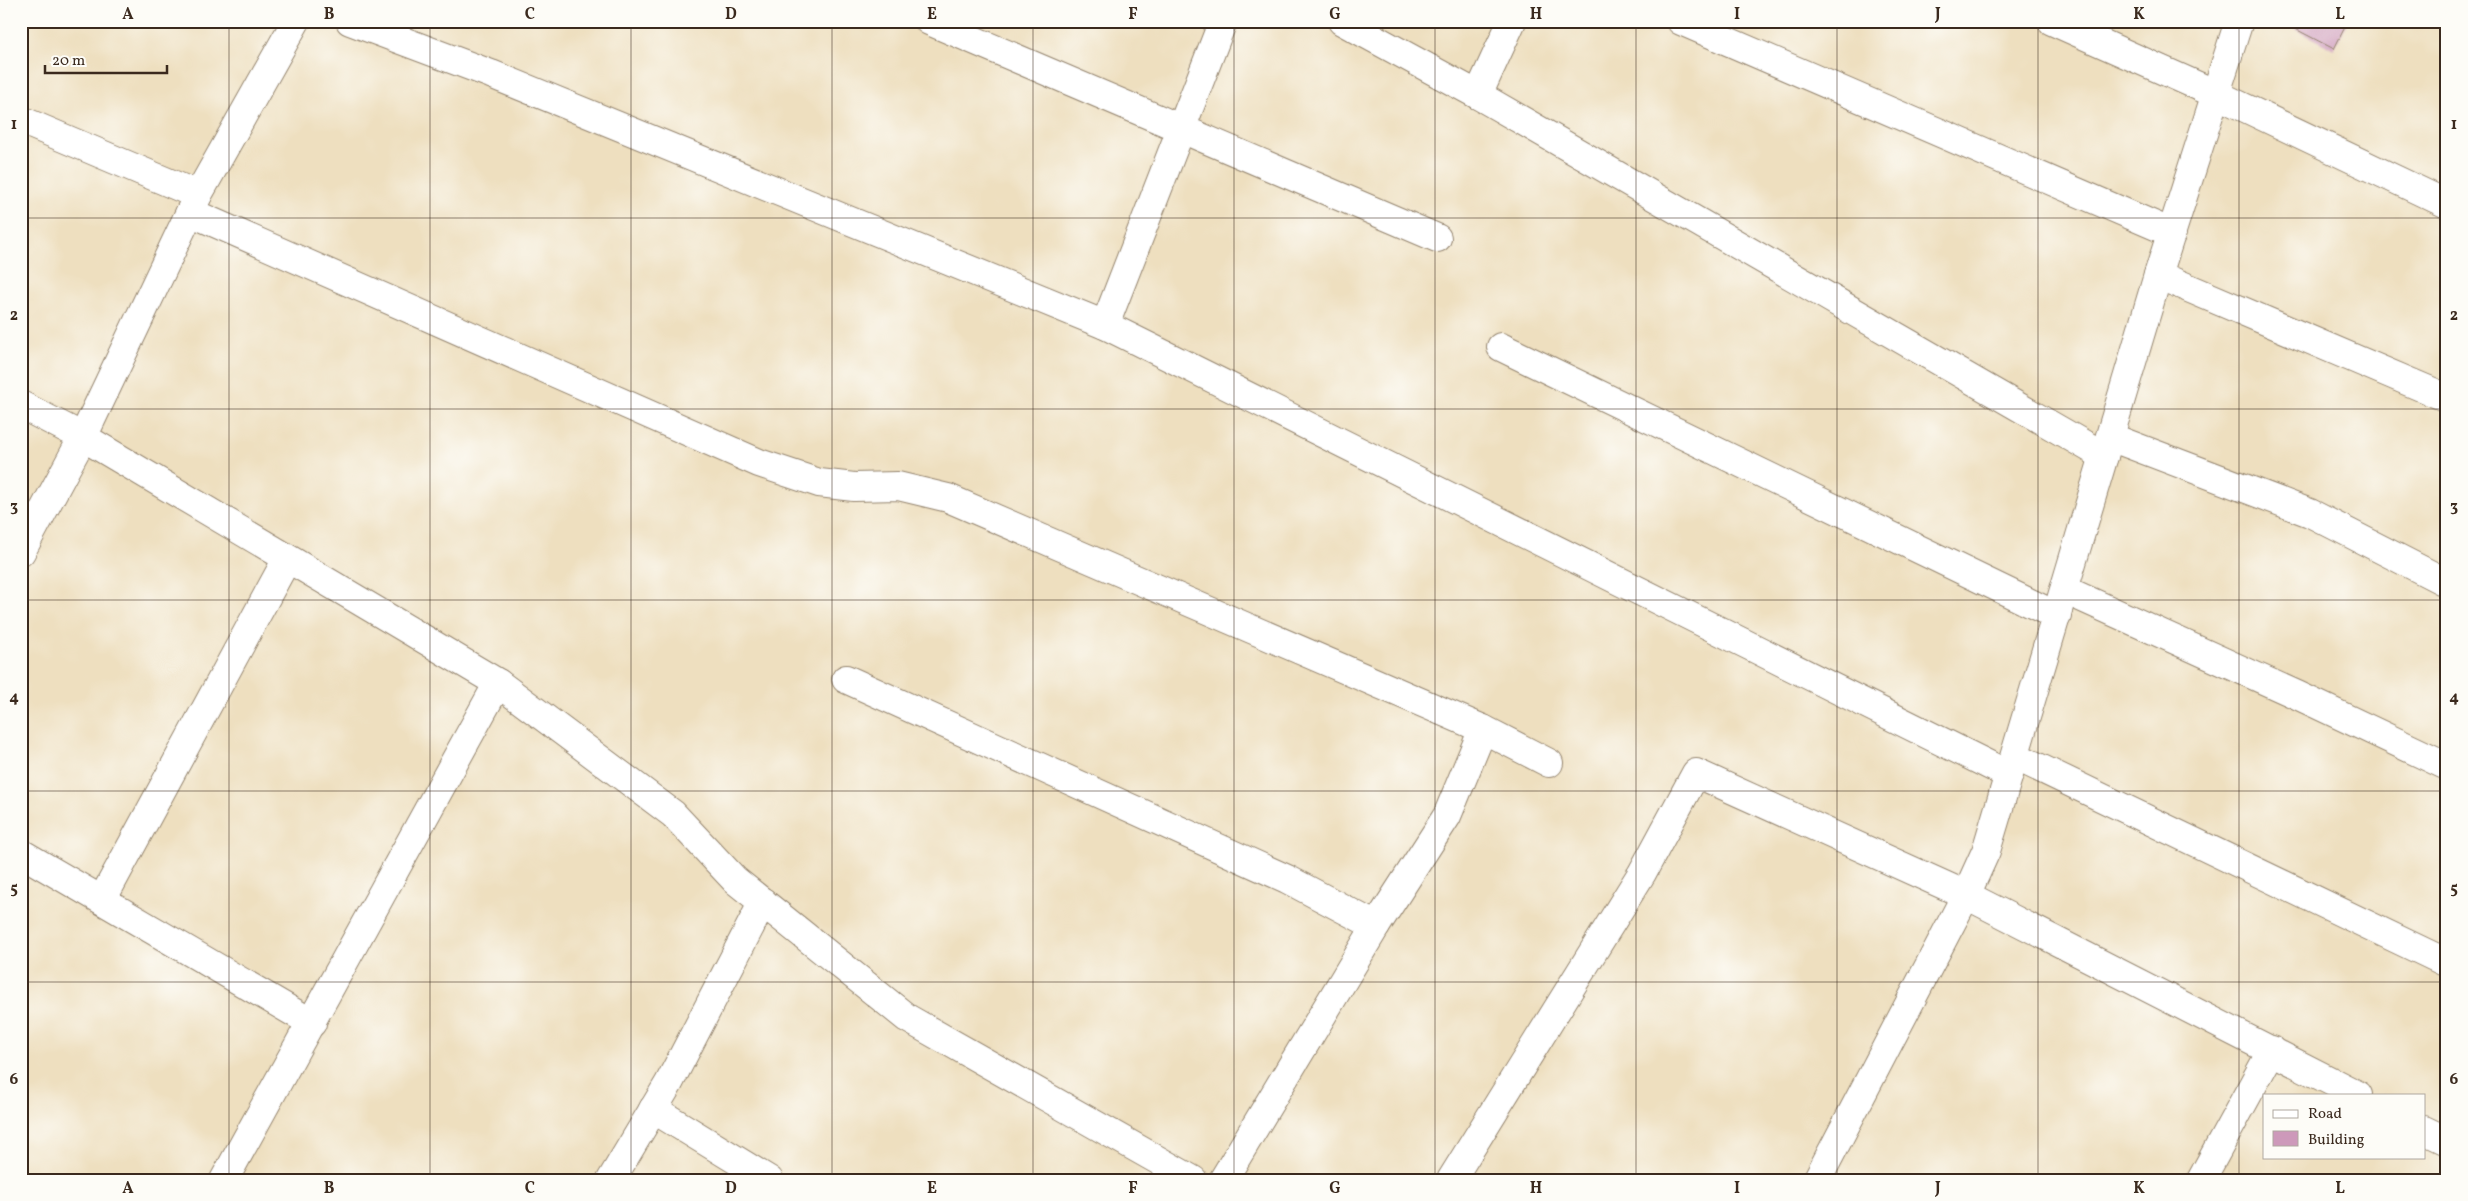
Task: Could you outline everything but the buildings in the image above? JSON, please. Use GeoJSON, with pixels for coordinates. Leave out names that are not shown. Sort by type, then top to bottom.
{"type":"FeatureCollection","features":[{"type":"Feature","properties":{"kind":"street"},"geometry":{"type":"LineString","coordinates":[[21,552],[83,438],[194,204],[296,21]]}},
{"type":"Feature","properties":{"kind":"street"},"geometry":{"type":"LineString","coordinates":[[350,21],[491,74],[1105,325],[2012,766],[2447,963]]}},
{"type":"Feature","properties":{"kind":"street"},"geometry":{"type":"LineString","coordinates":[[929,21],[1437,238]]}},
{"type":"Feature","properties":{"kind":"street"},"geometry":{"type":"LineString","coordinates":[[1105,325],[1223,21]]}},
{"type":"Feature","properties":{"kind":"street"},"geometry":{"type":"LineString","coordinates":[[1342,21],[2107,446],[2310,513],[2447,583]]}},
{"type":"Feature","properties":{"kind":"street"},"geometry":{"type":"LineString","coordinates":[[1478,95],[1512,21]]}},
{"type":"Feature","properties":{"kind":"street"},"geometry":{"type":"LineString","coordinates":[[1681,21],[2172,233]]}},
{"type":"Feature","properties":{"kind":"street"},"geometry":{"type":"LineString","coordinates":[[2052,21],[2216,94],[2447,204]]}},
{"type":"Feature","properties":{"kind":"street"},"geometry":{"type":"LineString","coordinates":[[1817,1180],[1966,894],[1986,851],[2158,275],[2239,21]]}},
{"type":"Feature","properties":{"kind":"street"},"geometry":{"type":"LineString","coordinates":[[21,120],[194,204],[760,463],[819,483],[854,487],[898,486],[948,498],[1483,729],[1549,763]]}},
{"type":"Feature","properties":{"kind":"street"},"geometry":{"type":"LineString","coordinates":[[2158,275],[2447,398]]}},
{"type":"Feature","properties":{"kind":"street"},"geometry":{"type":"LineString","coordinates":[[1501,347],[2057,616]]}},
{"type":"Feature","properties":{"kind":"street"},"geometry":{"type":"LineString","coordinates":[[21,405],[83,438],[498,683],[673,814],[735,880],[906,1018],[1193,1180]]}},
{"type":"Feature","properties":{"kind":"street"},"geometry":{"type":"LineString","coordinates":[[102,900],[287,558]]}},
{"type":"Feature","properties":{"kind":"street"},"geometry":{"type":"LineString","coordinates":[[2065,590],[2297,695],[2447,766]]}},
{"type":"Feature","properties":{"kind":"street"},"geometry":{"type":"LineString","coordinates":[[846,679],[1286,879],[1376,926]]}},
{"type":"Feature","properties":{"kind":"street"},"geometry":{"type":"LineString","coordinates":[[224,1180],[498,683]]}},
{"type":"Feature","properties":{"kind":"street"},"geometry":{"type":"LineString","coordinates":[[1223,1180],[1376,926],[1447,816],[1483,729]]}},
{"type":"Feature","properties":{"kind":"street"},"geometry":{"type":"LineString","coordinates":[[1451,1180],[1642,873],[1696,772],[1966,894],[2356,1094]]}},
{"type":"Feature","properties":{"kind":"street"},"geometry":{"type":"LineString","coordinates":[[21,853],[312,1023]]}},
{"type":"Feature","properties":{"kind":"street"},"geometry":{"type":"LineString","coordinates":[[611,1180],[653,1109],[763,902]]}},
{"type":"Feature","properties":{"kind":"street"},"geometry":{"type":"LineString","coordinates":[[2201,1180],[2272,1050]]}},
{"type":"Feature","properties":{"kind":"street"},"geometry":{"type":"LineString","coordinates":[[653,1109],[769,1180]]}},
{"type":"Feature","properties":{"kind":"street"},"geometry":{"type":"LineString","coordinates":[[2426,1131],[2447,1141]]}}]}
